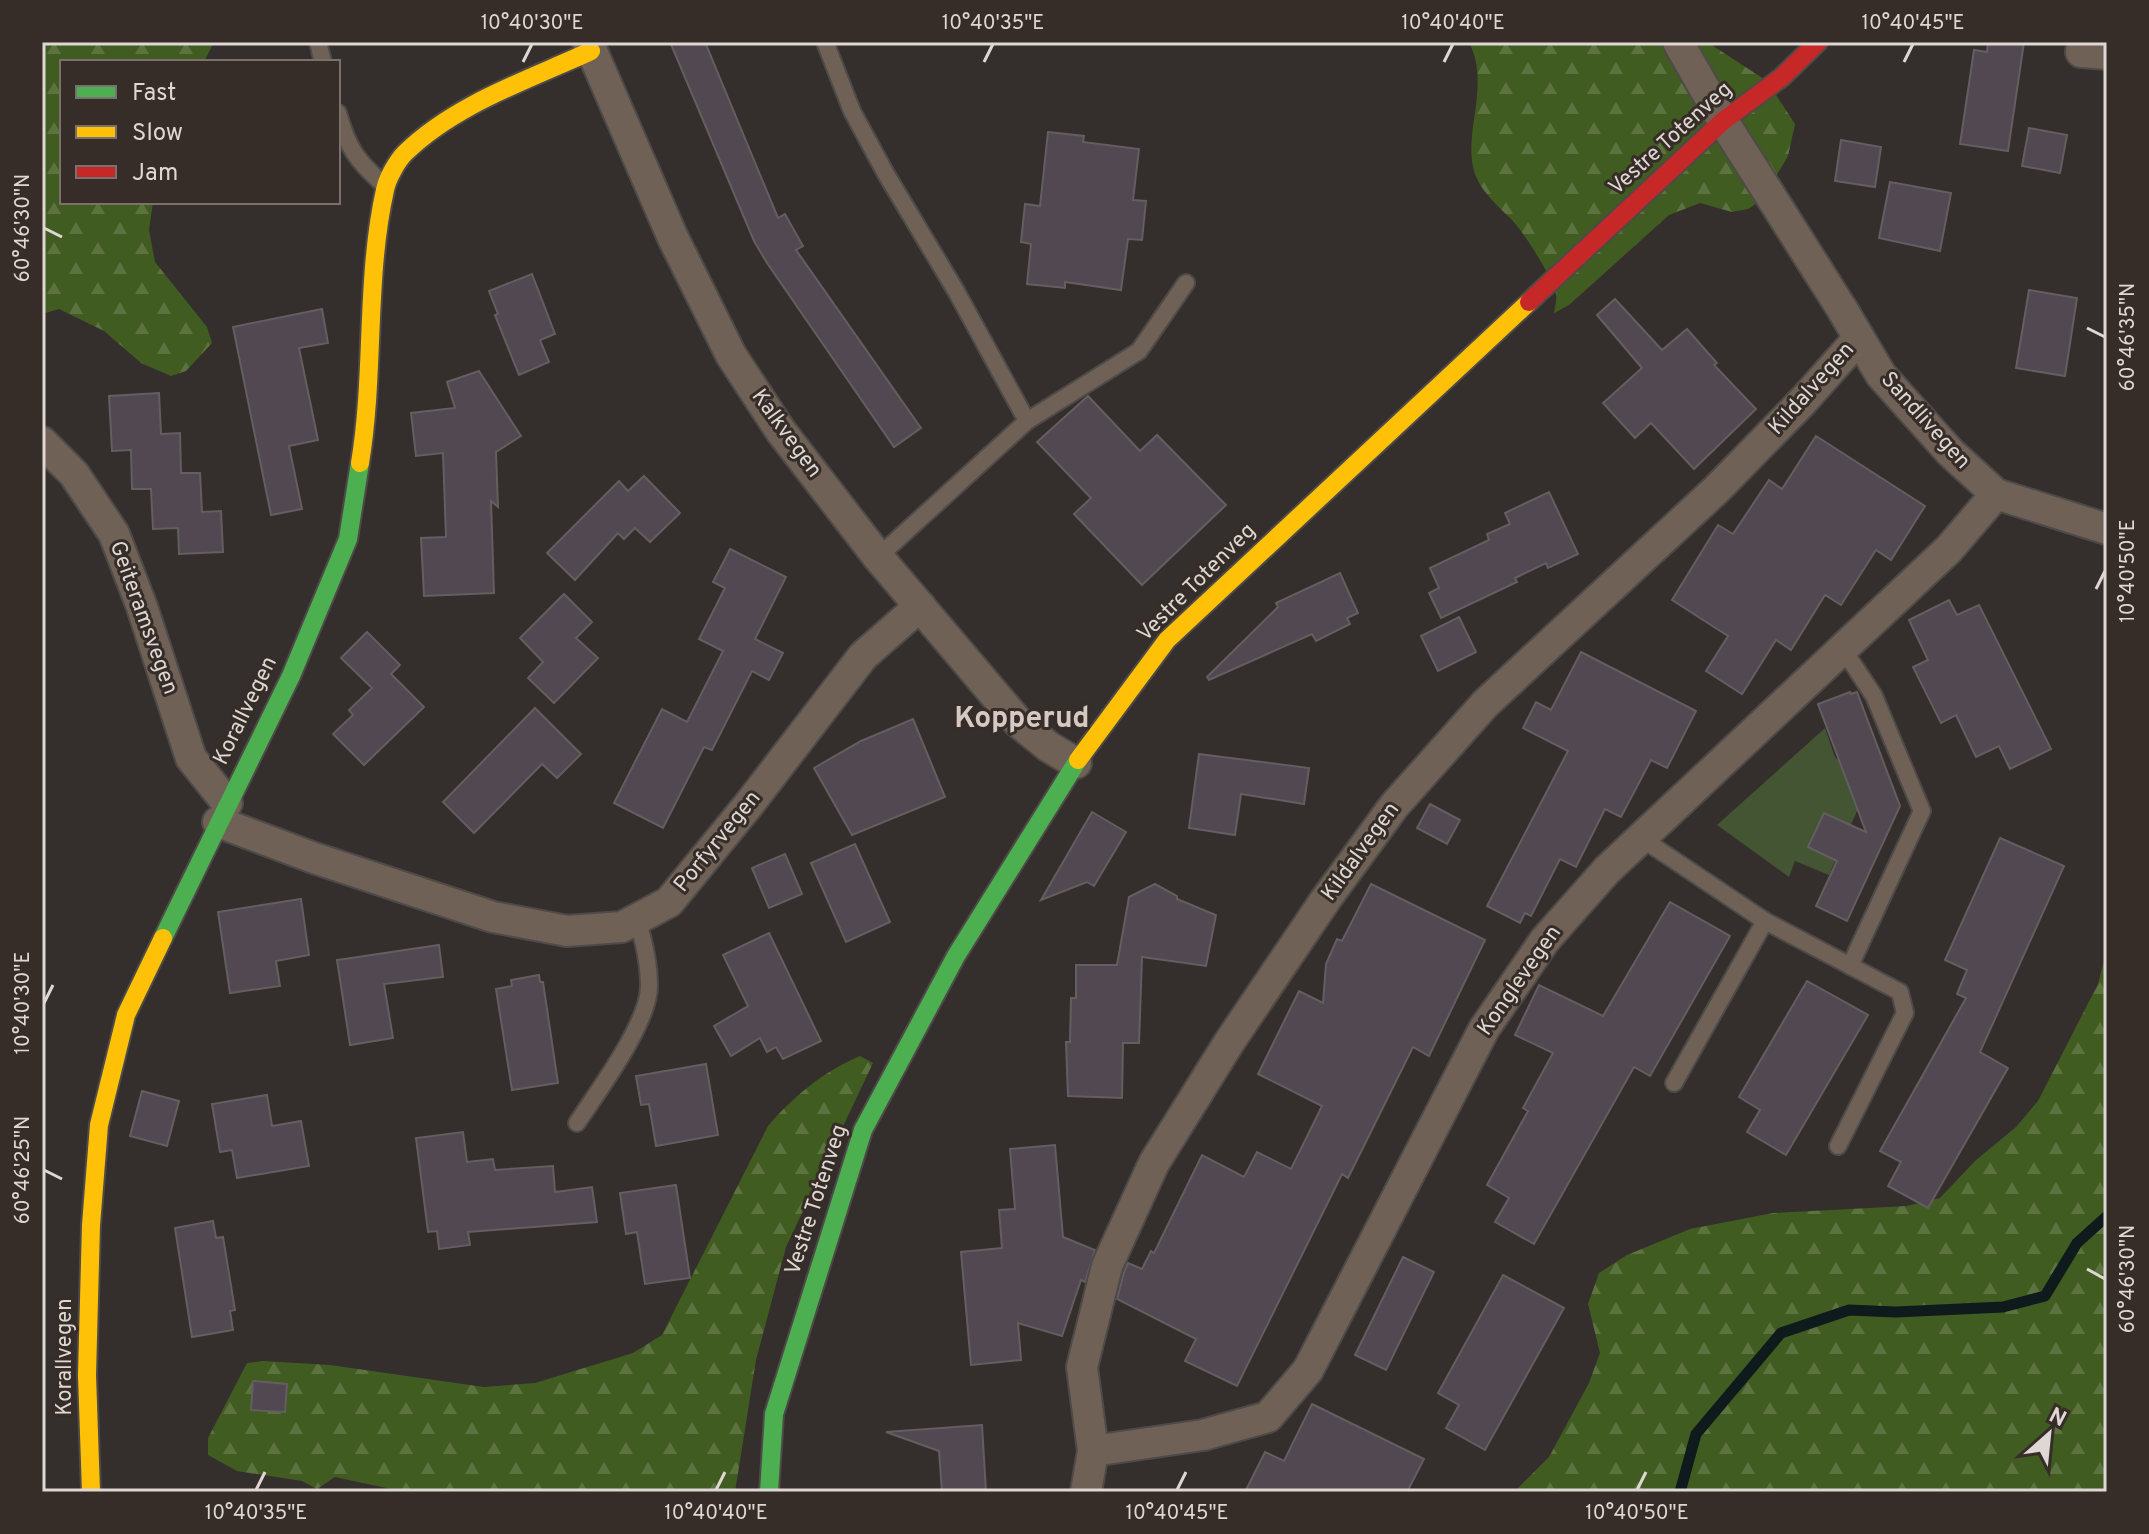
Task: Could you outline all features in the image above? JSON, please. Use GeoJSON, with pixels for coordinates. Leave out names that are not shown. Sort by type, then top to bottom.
{"type":"FeatureCollection","features":[{"type":"Feature","properties":{"kind":"main road","name":"Vestre Totenveg"},"geometry":{"type":"LineString","coordinates":[[769,1492],[774,1414],[863,1130],[956,956],[1076,763],[1167,640],[1723,121],[1782,77],[1818,42]]}},
{"type":"Feature","properties":{"kind":"main road","name":"Korallvegen"},"geometry":{"type":"LineString","coordinates":[[91,1492],[87,1375],[90,1240],[99,1125],[126,1015],[291,676],[348,539],[366,427],[373,284],[385,187],[402,155],[449,117],[589,46]]}},
{"type":"Feature","properties":{"kind":"street","name":"Sandlivegen"},"geometry":{"type":"LineString","coordinates":[[1678,42],[1723,121],[1890,386],[1950,452],[1996,494],[2107,529]]}},
{"type":"Feature","properties":{"kind":"street","name":"Kalkvegen"},"geometry":{"type":"LineString","coordinates":[[589,46],[673,238],[731,355],[780,430],[878,557],[1018,722],[1049,747],[1076,763]]}},
{"type":"Feature","properties":{"kind":"street","name":"Kildalvegen"},"geometry":{"type":"LineString","coordinates":[[1086,1492],[1093,1451],[1082,1367],[1107,1266],[1154,1163],[1230,1041],[1326,899],[1394,806],[1485,704],[1717,489],[1859,338]]}},
{"type":"Feature","properties":{"kind":"street","name":"Geiteramsvegen"},"geometry":{"type":"LineString","coordinates":[[42,442],[74,474],[114,534],[142,607],[191,758],[222,813]]}},
{"type":"Feature","properties":{"kind":"street","name":"Konglevegen"},"geometry":{"type":"LineString","coordinates":[[1093,1451],[1203,1435],[1268,1417],[1308,1370],[1484,1029],[1545,940],[1607,870],[1949,549],[1996,494]]}},
{"type":"Feature","properties":{"kind":"street","name":"Porfyrvegen"},"geometry":{"type":"LineString","coordinates":[[222,813],[314,858],[493,917],[567,931],[622,927],[669,902],[863,656],[920,606]]}},
{"type":"Feature","properties":{"kind":"lane"},"geometry":{"type":"LineString","coordinates":[[825,42],[865,136],[956,291],[1027,421]]}},
{"type":"Feature","properties":{"kind":"lane"},"geometry":{"type":"LineString","coordinates":[[340,120],[347,144],[365,168],[385,187]]}},
{"type":"Feature","properties":{"kind":"lane"},"geometry":{"type":"LineString","coordinates":[[878,557],[1027,421],[1139,351],[1186,283]]}},
{"type":"Feature","properties":{"kind":"lane"},"geometry":{"type":"LineString","coordinates":[[1843,649],[1874,696],[1922,811],[1850,966]]}},
{"type":"Feature","properties":{"kind":"lane"},"geometry":{"type":"LineString","coordinates":[[1641,838],[1765,921],[1900,992],[1905,1013],[1838,1146]]}},
{"type":"Feature","properties":{"kind":"lane"},"geometry":{"type":"LineString","coordinates":[[577,1123],[634,1035],[649,990],[646,951],[637,919]]}},
{"type":"Feature","properties":{"kind":"lane"},"geometry":{"type":"LineString","coordinates":[[1674,1083],[1765,921]]}},
{"type":"Feature","properties":{"kind":"green space"},"geometry":{"type":"Polygon","coordinates":[[[42,42],[214,42],[205,60],[60,60],[60,204],[153,204],[149,230],[155,262],[207,327],[212,343],[186,371],[171,376],[141,363],[104,331],[59,309],[42,314],[42,42]]]}},
{"type":"Feature","properties":{"kind":"green space"},"geometry":{"type":"Polygon","coordinates":[[[1469,42],[1707,42],[1767,81],[1795,124],[1788,156],[1762,200],[1748,209],[1732,212],[1700,203],[1669,215],[1569,305],[1554,313],[1556,294],[1543,266],[1517,226],[1485,192],[1474,171],[1472,140],[1478,75],[1469,42]]]}},
{"type":"Feature","properties":{"kind":"green space"},"geometry":{"type":"Polygon","coordinates":[[[1825,728],[1835,757],[1846,767],[1861,802],[1829,875],[1795,861],[1789,877],[1717,825],[1825,728]]]}},
{"type":"Feature","properties":{"kind":"green space"},"geometry":{"type":"Polygon","coordinates":[[[2107,949],[2107,1492],[1514,1492],[1549,1457],[1589,1383],[1600,1353],[1588,1304],[1599,1273],[1627,1255],[1690,1229],[1773,1213],[1907,1206],[1940,1198],[1975,1161],[2016,1127],[2038,1101],[2098,984],[2107,949]]]}},
{"type":"Feature","properties":{"kind":"green space"},"geometry":{"type":"Polygon","coordinates":[[[860,1056],[873,1063],[786,1247],[756,1360],[735,1492],[405,1492],[335,1477],[317,1489],[302,1481],[237,1471],[208,1455],[208,1438],[247,1363],[330,1365],[484,1387],[535,1383],[633,1353],[662,1335],[768,1126],[810,1086],[860,1056]]]}},
{"type":"Feature","properties":{"kind":"building"},"geometry":{"type":"Polygon","coordinates":[[[670,42],[705,42],[778,218],[785,214],[803,246],[796,250],[921,428],[894,447],[754,241],[670,42]]]}},
{"type":"Feature","properties":{"kind":"building"},"geometry":{"type":"Polygon","coordinates":[[[1988,42],[2024,42],[2008,151],[1960,144],[1974,50],[1987,52],[1988,42]]]}},
{"type":"Feature","properties":{"kind":"building"},"geometry":{"type":"Polygon","coordinates":[[[2029,128],[2067,135],[2060,173],[2022,166],[2029,128]]]}},
{"type":"Feature","properties":{"kind":"building"},"geometry":{"type":"Polygon","coordinates":[[[1048,132],[1084,136],[1083,142],[1139,149],[1133,200],[1146,201],[1142,240],[1128,239],[1121,290],[1065,282],[1065,288],[1027,284],[1031,244],[1021,242],[1025,204],[1040,206],[1048,132]]]}},
{"type":"Feature","properties":{"kind":"building"},"geometry":{"type":"Polygon","coordinates":[[[1841,140],[1881,147],[1875,187],[1835,181],[1841,140]]]}},
{"type":"Feature","properties":{"kind":"building"},"geometry":{"type":"Polygon","coordinates":[[[1890,182],[1951,193],[1940,251],[1879,238],[1890,182]]]}},
{"type":"Feature","properties":{"kind":"building"},"geometry":{"type":"Polygon","coordinates":[[[532,274],[555,334],[540,340],[549,362],[519,375],[495,315],[498,314],[489,291],[532,274]]]}},
{"type":"Feature","properties":{"kind":"building"},"geometry":{"type":"Polygon","coordinates":[[[2029,290],[2077,298],[2065,376],[2016,368],[2029,290]]]}},
{"type":"Feature","properties":{"kind":"building"},"geometry":{"type":"Polygon","coordinates":[[[1615,299],[1662,350],[1687,329],[1717,363],[1714,365],[1756,409],[1694,469],[1651,423],[1635,438],[1603,403],[1642,368],[1597,315],[1615,299]]]}},
{"type":"Feature","properties":{"kind":"building"},"geometry":{"type":"Polygon","coordinates":[[[322,309],[328,343],[299,348],[318,440],[289,446],[302,509],[271,515],[233,327],[322,309]]]}},
{"type":"Feature","properties":{"kind":"building"},"geometry":{"type":"Polygon","coordinates":[[[479,371],[521,436],[496,452],[498,507],[491,501],[494,593],[424,596],[421,538],[446,537],[443,453],[416,456],[411,413],[455,408],[447,382],[479,371]]]}},
{"type":"Feature","properties":{"kind":"building"},"geometry":{"type":"Polygon","coordinates":[[[159,393],[161,434],[180,433],[181,473],[200,473],[202,512],[221,511],[223,552],[179,554],[178,528],[153,529],[151,489],[132,489],[131,450],[112,451],[109,396],[159,393]]]}},
{"type":"Feature","properties":{"kind":"building"},"geometry":{"type":"Polygon","coordinates":[[[1088,396],[1140,451],[1157,435],[1226,505],[1142,585],[1074,514],[1091,498],[1037,442],[1088,396]]]}},
{"type":"Feature","properties":{"kind":"building"},"geometry":{"type":"Polygon","coordinates":[[[1816,436],[1925,506],[1891,560],[1876,550],[1841,605],[1825,595],[1791,650],[1776,640],[1742,694],[1706,671],[1728,636],[1672,600],[1718,525],[1733,534],[1769,480],[1782,489],[1816,436]]]}},
{"type":"Feature","properties":{"kind":"building"},"geometry":{"type":"Polygon","coordinates":[[[644,476],[680,513],[650,542],[635,528],[624,539],[618,533],[575,580],[547,553],[619,481],[628,491],[644,476]]]}},
{"type":"Feature","properties":{"kind":"building"},"geometry":{"type":"Polygon","coordinates":[[[1549,492],[1578,554],[1548,568],[1546,563],[1515,578],[1517,582],[1441,618],[1429,593],[1439,588],[1430,568],[1489,540],[1487,534],[1510,524],[1505,513],[1549,492]]]}},
{"type":"Feature","properties":{"kind":"building"},"geometry":{"type":"Polygon","coordinates":[[[730,549],[786,577],[755,639],[783,653],[769,680],[752,671],[712,750],[704,747],[663,828],[614,803],[662,709],[687,722],[723,651],[699,639],[725,588],[713,582],[730,549]]]}},
{"type":"Feature","properties":{"kind":"building"},"geometry":{"type":"Polygon","coordinates":[[[1340,573],[1358,613],[1347,618],[1350,624],[1316,641],[1312,634],[1209,680],[1207,677],[1278,607],[1276,603],[1340,573]]]}},
{"type":"Feature","properties":{"kind":"building"},"geometry":{"type":"Polygon","coordinates":[[[564,594],[592,622],[576,638],[598,658],[554,703],[528,678],[543,662],[520,638],[564,594]]]}},
{"type":"Feature","properties":{"kind":"building"},"geometry":{"type":"Polygon","coordinates":[[[1949,600],[1957,615],[1979,605],[2051,749],[2010,769],[1999,746],[1976,757],[1956,715],[1941,723],[1913,667],[1928,660],[1909,620],[1949,600]]]}},
{"type":"Feature","properties":{"kind":"building"},"geometry":{"type":"Polygon","coordinates":[[[1459,617],[1476,652],[1438,671],[1421,636],[1459,617]]]}},
{"type":"Feature","properties":{"kind":"building"},"geometry":{"type":"Polygon","coordinates":[[[367,632],[400,665],[391,674],[424,707],[364,765],[333,734],[353,715],[349,710],[372,688],[341,658],[367,632]]]}},
{"type":"Feature","properties":{"kind":"building"},"geometry":{"type":"Polygon","coordinates":[[[1581,652],[1696,711],[1667,768],[1651,760],[1621,817],[1605,809],[1576,867],[1560,859],[1531,916],[1525,913],[1520,923],[1487,906],[1568,751],[1523,728],[1536,702],[1551,710],[1581,652]]]}},
{"type":"Feature","properties":{"kind":"building"},"geometry":{"type":"Polygon","coordinates":[[[1857,692],[1900,806],[1847,921],[1816,906],[1837,861],[1808,847],[1824,813],[1866,832],[1818,704],[1857,692]]]}},
{"type":"Feature","properties":{"kind":"building"},"geometry":{"type":"Polygon","coordinates":[[[535,708],[581,754],[557,778],[542,764],[474,833],[443,802],[535,708]]]}},
{"type":"Feature","properties":{"kind":"building"},"geometry":{"type":"Polygon","coordinates":[[[913,719],[945,797],[852,835],[814,768],[861,741],[913,719]]]}},
{"type":"Feature","properties":{"kind":"building"},"geometry":{"type":"Polygon","coordinates":[[[1199,754],[1309,768],[1304,804],[1241,794],[1235,835],[1189,828],[1199,754]]]}},
{"type":"Feature","properties":{"kind":"building"},"geometry":{"type":"Polygon","coordinates":[[[1430,804],[1460,820],[1447,844],[1417,828],[1430,804]]]}},
{"type":"Feature","properties":{"kind":"building"},"geometry":{"type":"Polygon","coordinates":[[[1092,812],[1126,832],[1094,886],[1087,882],[1041,900],[1092,812]]]}},
{"type":"Feature","properties":{"kind":"building"},"geometry":{"type":"Polygon","coordinates":[[[2000,838],[2064,866],[1980,1052],[2008,1068],[1928,1208],[1888,1186],[1901,1162],[1880,1151],[1966,998],[1957,994],[1967,970],[1945,960],[2000,838]]]}},
{"type":"Feature","properties":{"kind":"building"},"geometry":{"type":"Polygon","coordinates":[[[855,844],[890,922],[846,942],[811,863],[855,844]]]}},
{"type":"Feature","properties":{"kind":"building"},"geometry":{"type":"Polygon","coordinates":[[[785,854],[802,894],[769,908],[752,868],[785,854]]]}},
{"type":"Feature","properties":{"kind":"building"},"geometry":{"type":"Polygon","coordinates":[[[1155,884],[1177,896],[1177,899],[1216,915],[1206,966],[1142,957],[1139,1043],[1123,1043],[1122,1098],[1068,1096],[1066,1042],[1070,1042],[1071,998],[1076,998],[1076,965],[1117,965],[1129,897],[1155,884]]]}},
{"type":"Feature","properties":{"kind":"building"},"geometry":{"type":"Polygon","coordinates":[[[1371,884],[1485,940],[1429,1056],[1413,1047],[1348,1178],[1342,1174],[1237,1386],[1185,1361],[1196,1339],[1117,1299],[1124,1272],[1128,1263],[1142,1269],[1151,1251],[1154,1253],[1202,1155],[1244,1177],[1257,1152],[1291,1169],[1322,1106],[1258,1074],[1299,991],[1323,1003],[1326,964],[1337,939],[1342,941],[1371,884]]]}},
{"type":"Feature","properties":{"kind":"building"},"geometry":{"type":"Polygon","coordinates":[[[301,899],[309,955],[276,961],[280,986],[230,993],[218,912],[301,899]]]}},
{"type":"Feature","properties":{"kind":"building"},"geometry":{"type":"Polygon","coordinates":[[[1670,902],[1730,936],[1650,1076],[1634,1067],[1534,1244],[1495,1222],[1509,1198],[1487,1185],[1528,1111],[1523,1108],[1553,1053],[1515,1035],[1539,985],[1603,1016],[1670,902]]]}},
{"type":"Feature","properties":{"kind":"building"},"geometry":{"type":"Polygon","coordinates":[[[769,933],[821,1041],[783,1059],[776,1047],[767,1052],[760,1038],[731,1056],[714,1026],[748,1006],[723,955],[769,933]]]}},
{"type":"Feature","properties":{"kind":"building"},"geometry":{"type":"Polygon","coordinates":[[[439,945],[443,977],[384,984],[393,1038],[350,1045],[337,960],[439,945]]]}},
{"type":"Feature","properties":{"kind":"building"},"geometry":{"type":"Polygon","coordinates":[[[539,975],[540,982],[543,982],[558,1083],[512,1090],[496,989],[512,986],[511,980],[539,975]]]}},
{"type":"Feature","properties":{"kind":"building"},"geometry":{"type":"Polygon","coordinates":[[[1807,981],[1868,1015],[1786,1155],[1747,1132],[1760,1110],[1739,1097],[1807,981]]]}},
{"type":"Feature","properties":{"kind":"building"},"geometry":{"type":"Polygon","coordinates":[[[706,1064],[718,1135],[656,1146],[649,1104],[641,1105],[636,1076],[706,1064]]]}},
{"type":"Feature","properties":{"kind":"building"},"geometry":{"type":"Polygon","coordinates":[[[142,1091],[179,1101],[167,1146],[130,1136],[142,1091]]]}},
{"type":"Feature","properties":{"kind":"building"},"geometry":{"type":"Polygon","coordinates":[[[267,1095],[272,1126],[301,1121],[309,1166],[237,1178],[232,1150],[220,1152],[212,1104],[267,1095]]]}},
{"type":"Feature","properties":{"kind":"building"},"geometry":{"type":"Polygon","coordinates":[[[463,1132],[467,1162],[493,1159],[495,1170],[553,1166],[555,1192],[592,1187],[597,1222],[468,1232],[470,1245],[439,1249],[437,1231],[428,1232],[416,1138],[463,1132]]]}},
{"type":"Feature","properties":{"kind":"building"},"geometry":{"type":"Polygon","coordinates":[[[1055,1145],[1063,1237],[1095,1250],[1085,1282],[1081,1280],[1062,1336],[1018,1323],[1021,1360],[971,1365],[961,1252],[1002,1248],[999,1210],[1015,1209],[1010,1149],[1055,1145]]]}},
{"type":"Feature","properties":{"kind":"building"},"geometry":{"type":"Polygon","coordinates":[[[676,1185],[690,1278],[645,1284],[637,1232],[626,1234],[620,1193],[676,1185]]]}},
{"type":"Feature","properties":{"kind":"building"},"geometry":{"type":"Polygon","coordinates":[[[213,1221],[216,1238],[223,1237],[235,1310],[230,1311],[233,1330],[192,1337],[175,1228],[213,1221]]]}},
{"type":"Feature","properties":{"kind":"building"},"geometry":{"type":"Polygon","coordinates":[[[1403,1257],[1434,1272],[1386,1370],[1355,1355],[1403,1257]]]}},
{"type":"Feature","properties":{"kind":"building"},"geometry":{"type":"Polygon","coordinates":[[[1503,1275],[1564,1308],[1485,1450],[1446,1428],[1459,1405],[1438,1393],[1503,1275]]]}},
{"type":"Feature","properties":{"kind":"building"},"geometry":{"type":"Polygon","coordinates":[[[253,1381],[287,1384],[285,1412],[251,1410],[253,1381]]]}},
{"type":"Feature","properties":{"kind":"building"},"geometry":{"type":"Polygon","coordinates":[[[1312,1404],[1424,1459],[1407,1492],[1245,1492],[1265,1452],[1284,1461],[1312,1404]]]}},
{"type":"Feature","properties":{"kind":"building"},"geometry":{"type":"Polygon","coordinates":[[[982,1425],[986,1492],[942,1492],[939,1451],[886,1432],[982,1425]]]}},
{"type":"Feature","properties":{"kind":"waterway"},"geometry":{"type":"LineString","coordinates":[[1680,1492],[1696,1434],[1781,1333],[1849,1310],[1896,1312],[2003,1307],[2045,1296],[2077,1243],[2107,1216]]}},
{"type":"Feature","properties":{"kind":"traffic: fast"},"geometry":{"type":"LineString","coordinates":[[163,938],[291,676],[348,539],[360,463]]}},
{"type":"Feature","properties":{"kind":"traffic: fast"},"geometry":{"type":"LineString","coordinates":[[769,1492],[774,1414],[863,1130],[956,956],[1078,760]]}},
{"type":"Feature","properties":{"kind":"traffic: slow"},"geometry":{"type":"LineString","coordinates":[[360,463],[365,429],[375,258],[385,190],[393,170],[405,153],[446,120],[493,94],[591,51]]}},
{"type":"Feature","properties":{"kind":"traffic: slow"},"geometry":{"type":"LineString","coordinates":[[1078,760],[1167,640],[1529,302]]}},
{"type":"Feature","properties":{"kind":"traffic: slow"},"geometry":{"type":"LineString","coordinates":[[91,1492],[87,1375],[91,1225],[99,1125],[126,1015],[163,938]]}},
{"type":"Feature","properties":{"kind":"traffic: jam"},"geometry":{"type":"LineString","coordinates":[[1529,302],[1723,121],[1782,77],[1818,42]]}},
{"type":"Feature","properties":{"kind":"district","name":"Kopperud"},"geometry":{"type":"Point","coordinates":[1022,719]}}]}
